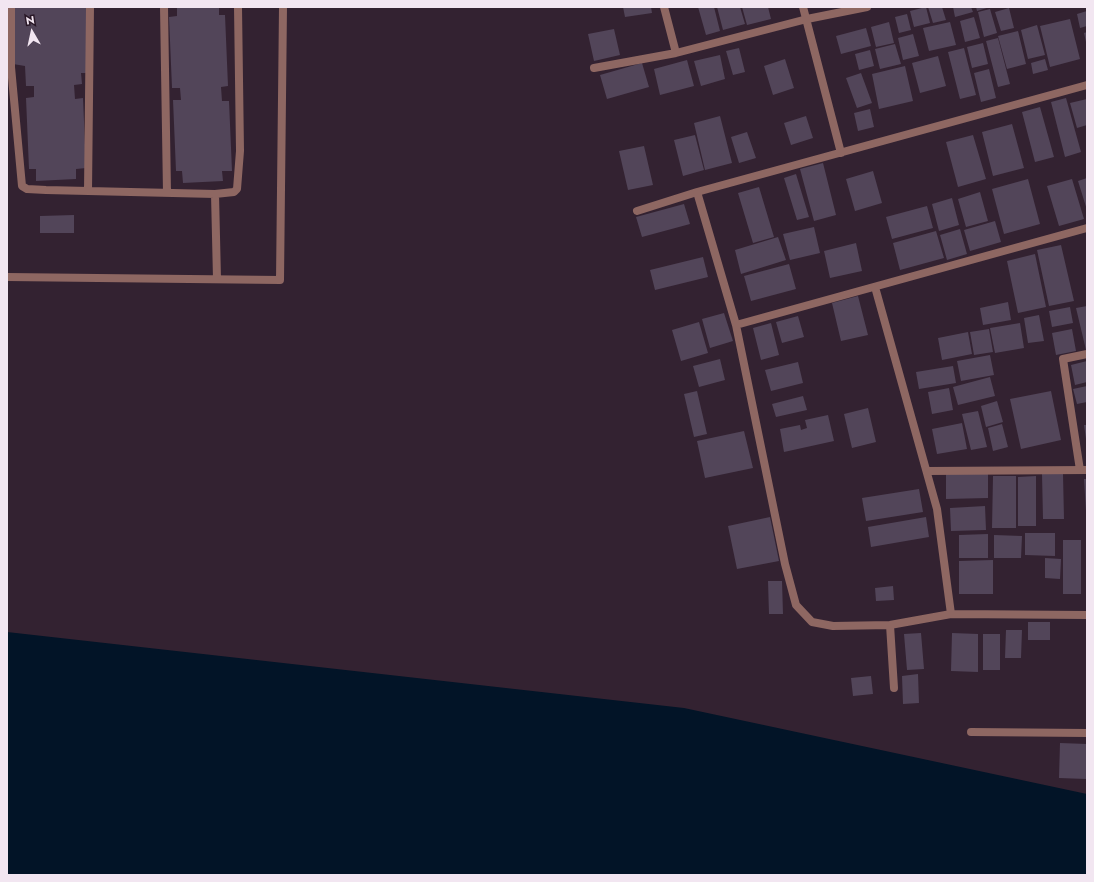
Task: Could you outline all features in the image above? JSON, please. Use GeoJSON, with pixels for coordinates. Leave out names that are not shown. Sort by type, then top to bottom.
{"type":"FeatureCollection","features":[{"type":"Feature","properties":{"kind":"street"},"geometry":{"type":"LineString","coordinates":[[11,7],[11,67],[22,186],[27,189],[46,190],[215,194],[234,192],[238,189],[240,151],[238,7]]}},
{"type":"Feature","properties":{"kind":"street"},"geometry":{"type":"LineString","coordinates":[[88,191],[90,7]]}},
{"type":"Feature","properties":{"kind":"street"},"geometry":{"type":"LineString","coordinates":[[164,7],[167,193]]}},
{"type":"Feature","properties":{"kind":"street"},"geometry":{"type":"LineString","coordinates":[[7,277],[280,280],[283,7]]}},
{"type":"Feature","properties":{"kind":"street"},"geometry":{"type":"LineString","coordinates":[[664,7],[676,53]]}},
{"type":"Feature","properties":{"kind":"street"},"geometry":{"type":"LineString","coordinates":[[803,7],[841,153]]}},
{"type":"Feature","properties":{"kind":"street"},"geometry":{"type":"LineString","coordinates":[[594,68],[676,53],[807,19],[867,7]]}},
{"type":"Feature","properties":{"kind":"street"},"geometry":{"type":"LineString","coordinates":[[638,211],[697,192],[1087,85]]}},
{"type":"Feature","properties":{"kind":"street"},"geometry":{"type":"LineString","coordinates":[[697,192],[736,326],[785,564],[796,605],[812,622],[833,626],[890,625],[951,614],[1087,615]]}},
{"type":"Feature","properties":{"kind":"street"},"geometry":{"type":"LineString","coordinates":[[215,194],[217,279]]}},
{"type":"Feature","properties":{"kind":"street"},"geometry":{"type":"LineString","coordinates":[[736,326],[1087,228]]}},
{"type":"Feature","properties":{"kind":"street"},"geometry":{"type":"LineString","coordinates":[[875,287],[937,509],[951,614]]}},
{"type":"Feature","properties":{"kind":"street"},"geometry":{"type":"LineString","coordinates":[[927,471],[1084,470],[1063,359],[1087,354]]}},
{"type":"Feature","properties":{"kind":"street"},"geometry":{"type":"LineString","coordinates":[[890,625],[894,688]]}},
{"type":"Feature","properties":{"kind":"street"},"geometry":{"type":"LineString","coordinates":[[971,732],[1087,733]]}},
{"type":"Feature","properties":{"kind":"water"},"geometry":{"type":"Polygon","coordinates":[[[7,632],[684,708],[1087,794],[1087,875],[7,875],[7,632]]]}},
{"type":"Feature","properties":{"kind":"building"},"geometry":{"type":"Polygon","coordinates":[[[14,7],[87,7],[88,73],[81,73],[82,84],[74,85],[75,99],[83,98],[86,168],[76,169],[76,179],[36,181],[36,169],[29,169],[26,98],[34,97],[34,86],[26,86],[25,66],[13,64],[14,7]]]}},
{"type":"Feature","properties":{"kind":"building"},"geometry":{"type":"Polygon","coordinates":[[[219,7],[219,15],[225,15],[228,86],[221,87],[222,101],[229,101],[232,171],[222,171],[223,181],[183,183],[182,171],[176,171],[173,100],[181,100],[180,88],[172,88],[169,17],[177,16],[177,8],[219,7]]]}},
{"type":"Feature","properties":{"kind":"building"},"geometry":{"type":"Polygon","coordinates":[[[623,7],[651,7],[652,13],[625,17],[623,7]]]}},
{"type":"Feature","properties":{"kind":"building"},"geometry":{"type":"Polygon","coordinates":[[[698,7],[714,7],[720,31],[706,35],[698,7]]]}},
{"type":"Feature","properties":{"kind":"building"},"geometry":{"type":"Polygon","coordinates":[[[717,7],[740,7],[745,24],[723,30],[717,7]]]}},
{"type":"Feature","properties":{"kind":"building"},"geometry":{"type":"Polygon","coordinates":[[[742,7],[768,7],[771,19],[747,25],[742,7]]]}},
{"type":"Feature","properties":{"kind":"building"},"geometry":{"type":"Polygon","coordinates":[[[926,7],[930,23],[914,27],[910,11],[926,7]]]}},
{"type":"Feature","properties":{"kind":"building"},"geometry":{"type":"Polygon","coordinates":[[[928,7],[942,7],[946,20],[933,23],[928,7]]]}},
{"type":"Feature","properties":{"kind":"building"},"geometry":{"type":"Polygon","coordinates":[[[953,7],[971,7],[973,12],[955,17],[953,7]]]}},
{"type":"Feature","properties":{"kind":"building"},"geometry":{"type":"Polygon","coordinates":[[[976,7],[990,7],[977,11],[976,7]]]}},
{"type":"Feature","properties":{"kind":"building"},"geometry":{"type":"Polygon","coordinates":[[[1009,8],[1014,28],[1001,31],[995,12],[1009,8]]]}},
{"type":"Feature","properties":{"kind":"building"},"geometry":{"type":"Polygon","coordinates":[[[990,9],[997,33],[984,37],[978,12],[990,9]]]}},
{"type":"Feature","properties":{"kind":"building"},"geometry":{"type":"Polygon","coordinates":[[[1087,11],[1087,26],[1080,28],[1077,14],[1087,11]]]}},
{"type":"Feature","properties":{"kind":"building"},"geometry":{"type":"Polygon","coordinates":[[[907,14],[911,30],[899,33],[895,17],[907,14]]]}},
{"type":"Feature","properties":{"kind":"building"},"geometry":{"type":"Polygon","coordinates":[[[974,17],[980,38],[965,42],[960,21],[974,17]]]}},
{"type":"Feature","properties":{"kind":"building"},"geometry":{"type":"Polygon","coordinates":[[[1070,19],[1080,59],[1050,67],[1040,26],[1070,19]]]}},
{"type":"Feature","properties":{"kind":"building"},"geometry":{"type":"Polygon","coordinates":[[[889,22],[894,43],[876,47],[871,27],[889,22]]]}},
{"type":"Feature","properties":{"kind":"building"},"geometry":{"type":"Polygon","coordinates":[[[950,22],[956,45],[929,51],[923,28],[950,22]]]}},
{"type":"Feature","properties":{"kind":"building"},"geometry":{"type":"Polygon","coordinates":[[[1037,25],[1045,55],[1028,59],[1021,30],[1037,25]]]}},
{"type":"Feature","properties":{"kind":"building"},"geometry":{"type":"Polygon","coordinates":[[[866,28],[871,46],[841,54],[836,36],[866,28]]]}},
{"type":"Feature","properties":{"kind":"building"},"geometry":{"type":"Polygon","coordinates":[[[614,29],[620,55],[594,61],[588,34],[614,29]]]}},
{"type":"Feature","properties":{"kind":"building"},"geometry":{"type":"Polygon","coordinates":[[[1018,31],[1026,64],[1007,69],[998,36],[1018,31]]]}},
{"type":"Feature","properties":{"kind":"building"},"geometry":{"type":"Polygon","coordinates":[[[1087,32],[1087,42],[1086,42],[1084,33],[1087,32]]]}},
{"type":"Feature","properties":{"kind":"building"},"geometry":{"type":"Polygon","coordinates":[[[913,34],[919,56],[903,60],[898,38],[913,34]]]}},
{"type":"Feature","properties":{"kind":"building"},"geometry":{"type":"Polygon","coordinates":[[[998,38],[1010,84],[998,87],[986,41],[998,38]]]}},
{"type":"Feature","properties":{"kind":"building"},"geometry":{"type":"Polygon","coordinates":[[[983,43],[988,64],[972,68],[967,47],[983,43]]]}},
{"type":"Feature","properties":{"kind":"building"},"geometry":{"type":"Polygon","coordinates":[[[895,44],[901,64],[880,69],[875,49],[895,44]]]}},
{"type":"Feature","properties":{"kind":"building"},"geometry":{"type":"Polygon","coordinates":[[[739,48],[745,72],[733,75],[726,51],[739,48]]]}},
{"type":"Feature","properties":{"kind":"building"},"geometry":{"type":"Polygon","coordinates":[[[964,48],[976,95],[960,99],[948,52],[964,48]]]}},
{"type":"Feature","properties":{"kind":"building"},"geometry":{"type":"Polygon","coordinates":[[[870,50],[874,66],[859,70],[855,54],[870,50]]]}},
{"type":"Feature","properties":{"kind":"building"},"geometry":{"type":"Polygon","coordinates":[[[720,55],[725,79],[701,86],[694,61],[720,55]]]}},
{"type":"Feature","properties":{"kind":"building"},"geometry":{"type":"Polygon","coordinates":[[[938,56],[946,86],[920,93],[912,63],[938,56]]]}},
{"type":"Feature","properties":{"kind":"building"},"geometry":{"type":"Polygon","coordinates":[[[785,59],[794,88],[773,95],[764,66],[785,59]]]}},
{"type":"Feature","properties":{"kind":"building"},"geometry":{"type":"Polygon","coordinates":[[[1045,59],[1048,70],[1033,74],[1031,63],[1045,59]]]}},
{"type":"Feature","properties":{"kind":"building"},"geometry":{"type":"Polygon","coordinates":[[[687,60],[694,86],[660,95],[654,69],[687,60]]]}},
{"type":"Feature","properties":{"kind":"building"},"geometry":{"type":"Polygon","coordinates":[[[642,63],[649,87],[607,99],[600,75],[642,63]]]}},
{"type":"Feature","properties":{"kind":"building"},"geometry":{"type":"Polygon","coordinates":[[[905,66],[913,101],[879,109],[872,74],[905,66]]]}},
{"type":"Feature","properties":{"kind":"building"},"geometry":{"type":"Polygon","coordinates":[[[989,69],[996,98],[981,102],[974,73],[989,69]]]}},
{"type":"Feature","properties":{"kind":"building"},"geometry":{"type":"Polygon","coordinates":[[[861,73],[872,103],[857,108],[846,78],[861,73]]]}},
{"type":"Feature","properties":{"kind":"building"},"geometry":{"type":"Polygon","coordinates":[[[1066,98],[1081,152],[1065,157],[1051,102],[1066,98]]]}},
{"type":"Feature","properties":{"kind":"building"},"geometry":{"type":"Polygon","coordinates":[[[1087,99],[1087,125],[1077,128],[1070,103],[1087,99]]]}},
{"type":"Feature","properties":{"kind":"building"},"geometry":{"type":"Polygon","coordinates":[[[1040,107],[1054,157],[1035,162],[1022,112],[1040,107]]]}},
{"type":"Feature","properties":{"kind":"building"},"geometry":{"type":"Polygon","coordinates":[[[870,109],[874,127],[858,131],[854,113],[870,109]]]}},
{"type":"Feature","properties":{"kind":"building"},"geometry":{"type":"Polygon","coordinates":[[[720,116],[732,163],[705,170],[694,123],[720,116]]]}},
{"type":"Feature","properties":{"kind":"building"},"geometry":{"type":"Polygon","coordinates":[[[806,116],[813,138],[791,145],[784,123],[806,116]]]}},
{"type":"Feature","properties":{"kind":"building"},"geometry":{"type":"Polygon","coordinates":[[[1012,124],[1024,168],[993,176],[982,132],[1012,124]]]}},
{"type":"Feature","properties":{"kind":"building"},"geometry":{"type":"Polygon","coordinates":[[[747,132],[756,158],[739,163],[731,137],[747,132]]]}},
{"type":"Feature","properties":{"kind":"building"},"geometry":{"type":"Polygon","coordinates":[[[695,135],[704,170],[683,176],[674,140],[695,135]]]}},
{"type":"Feature","properties":{"kind":"building"},"geometry":{"type":"Polygon","coordinates":[[[973,135],[986,179],[958,187],[946,142],[973,135]]]}},
{"type":"Feature","properties":{"kind":"building"},"geometry":{"type":"Polygon","coordinates":[[[644,146],[653,185],[628,190],[619,151],[644,146]]]}},
{"type":"Feature","properties":{"kind":"building"},"geometry":{"type":"Polygon","coordinates":[[[823,163],[836,215],[814,221],[800,169],[823,163]]]}},
{"type":"Feature","properties":{"kind":"building"},"geometry":{"type":"Polygon","coordinates":[[[873,171],[882,203],[855,211],[846,179],[873,171]]]}},
{"type":"Feature","properties":{"kind":"building"},"geometry":{"type":"Polygon","coordinates":[[[796,174],[809,217],[797,220],[784,178],[796,174]]]}},
{"type":"Feature","properties":{"kind":"building"},"geometry":{"type":"Polygon","coordinates":[[[1087,178],[1087,210],[1078,181],[1087,178]]]}},
{"type":"Feature","properties":{"kind":"building"},"geometry":{"type":"Polygon","coordinates":[[[1028,179],[1040,224],[1004,234],[992,189],[1028,179]]]}},
{"type":"Feature","properties":{"kind":"building"},"geometry":{"type":"Polygon","coordinates":[[[1072,179],[1084,219],[1059,226],[1047,186],[1072,179]]]}},
{"type":"Feature","properties":{"kind":"building"},"geometry":{"type":"Polygon","coordinates":[[[759,187],[774,237],[753,243],[738,193],[759,187]]]}},
{"type":"Feature","properties":{"kind":"building"},"geometry":{"type":"Polygon","coordinates":[[[980,192],[988,221],[966,227],[958,199],[980,192]]]}},
{"type":"Feature","properties":{"kind":"building"},"geometry":{"type":"Polygon","coordinates":[[[952,198],[959,225],[939,231],[932,204],[952,198]]]}},
{"type":"Feature","properties":{"kind":"building"},"geometry":{"type":"Polygon","coordinates":[[[684,204],[690,224],[642,237],[636,217],[684,204]]]}},
{"type":"Feature","properties":{"kind":"building"},"geometry":{"type":"Polygon","coordinates":[[[927,206],[933,228],[892,239],[886,217],[927,206]]]}},
{"type":"Feature","properties":{"kind":"building"},"geometry":{"type":"Polygon","coordinates":[[[74,215],[74,233],[40,233],[40,216],[74,215]]]}},
{"type":"Feature","properties":{"kind":"building"},"geometry":{"type":"Polygon","coordinates":[[[995,221],[1001,242],[970,251],[964,230],[995,221]]]}},
{"type":"Feature","properties":{"kind":"building"},"geometry":{"type":"Polygon","coordinates":[[[814,227],[820,253],[790,260],[783,234],[814,227]]]}},
{"type":"Feature","properties":{"kind":"building"},"geometry":{"type":"Polygon","coordinates":[[[960,229],[967,254],[947,260],[940,235],[960,229]]]}},
{"type":"Feature","properties":{"kind":"building"},"geometry":{"type":"Polygon","coordinates":[[[936,231],[944,258],[900,270],[893,243],[936,231]]]}},
{"type":"Feature","properties":{"kind":"building"},"geometry":{"type":"Polygon","coordinates":[[[778,237],[786,260],[741,274],[735,250],[778,237]]]}},
{"type":"Feature","properties":{"kind":"building"},"geometry":{"type":"Polygon","coordinates":[[[856,243],[862,271],[830,278],[824,251],[856,243]]]}},
{"type":"Feature","properties":{"kind":"building"},"geometry":{"type":"Polygon","coordinates":[[[1061,245],[1074,301],[1049,306],[1037,250],[1061,245]]]}},
{"type":"Feature","properties":{"kind":"building"},"geometry":{"type":"Polygon","coordinates":[[[1035,254],[1046,307],[1018,313],[1007,261],[1035,254]]]}},
{"type":"Feature","properties":{"kind":"building"},"geometry":{"type":"Polygon","coordinates":[[[703,257],[708,277],[655,290],[650,270],[703,257]]]}},
{"type":"Feature","properties":{"kind":"building"},"geometry":{"type":"Polygon","coordinates":[[[789,264],[796,289],[751,301],[744,276],[789,264]]]}},
{"type":"Feature","properties":{"kind":"building"},"geometry":{"type":"Polygon","coordinates":[[[858,296],[868,335],[841,341],[832,303],[858,296]]]}},
{"type":"Feature","properties":{"kind":"building"},"geometry":{"type":"Polygon","coordinates":[[[1008,302],[1011,320],[983,325],[980,308],[1008,302]]]}},
{"type":"Feature","properties":{"kind":"building"},"geometry":{"type":"Polygon","coordinates":[[[1087,306],[1087,350],[1086,350],[1076,308],[1087,306]]]}},
{"type":"Feature","properties":{"kind":"building"},"geometry":{"type":"Polygon","coordinates":[[[1070,307],[1073,323],[1052,327],[1049,311],[1070,307]]]}},
{"type":"Feature","properties":{"kind":"building"},"geometry":{"type":"Polygon","coordinates":[[[724,313],[733,341],[710,348],[702,319],[724,313]]]}},
{"type":"Feature","properties":{"kind":"building"},"geometry":{"type":"Polygon","coordinates":[[[1039,315],[1044,341],[1028,343],[1024,318],[1039,315]]]}},
{"type":"Feature","properties":{"kind":"building"},"geometry":{"type":"Polygon","coordinates":[[[798,316],[804,337],[782,343],[776,322],[798,316]]]}},
{"type":"Feature","properties":{"kind":"building"},"geometry":{"type":"Polygon","coordinates":[[[699,322],[708,353],[681,361],[672,330],[699,322]]]}},
{"type":"Feature","properties":{"kind":"building"},"geometry":{"type":"Polygon","coordinates":[[[771,323],[779,355],[761,360],[753,328],[771,323]]]}},
{"type":"Feature","properties":{"kind":"building"},"geometry":{"type":"Polygon","coordinates":[[[1020,323],[1024,348],[995,353],[990,328],[1020,323]]]}},
{"type":"Feature","properties":{"kind":"building"},"geometry":{"type":"Polygon","coordinates":[[[989,329],[993,352],[974,355],[970,332],[989,329]]]}},
{"type":"Feature","properties":{"kind":"building"},"geometry":{"type":"Polygon","coordinates":[[[1072,329],[1076,351],[1056,355],[1052,333],[1072,329]]]}},
{"type":"Feature","properties":{"kind":"building"},"geometry":{"type":"Polygon","coordinates":[[[968,332],[972,354],[942,360],[938,338],[968,332]]]}},
{"type":"Feature","properties":{"kind":"building"},"geometry":{"type":"Polygon","coordinates":[[[990,355],[994,375],[961,381],[957,361],[990,355]]]}},
{"type":"Feature","properties":{"kind":"building"},"geometry":{"type":"Polygon","coordinates":[[[720,359],[725,380],[699,387],[693,366],[720,359]]]}},
{"type":"Feature","properties":{"kind":"building"},"geometry":{"type":"Polygon","coordinates":[[[1087,361],[1087,382],[1075,385],[1071,365],[1087,361]]]}},
{"type":"Feature","properties":{"kind":"building"},"geometry":{"type":"Polygon","coordinates":[[[798,362],[803,383],[771,391],[765,370],[798,362]]]}},
{"type":"Feature","properties":{"kind":"building"},"geometry":{"type":"Polygon","coordinates":[[[953,366],[956,383],[919,389],[916,372],[953,366]]]}},
{"type":"Feature","properties":{"kind":"building"},"geometry":{"type":"Polygon","coordinates":[[[990,377],[995,396],[958,405],[953,387],[990,377]]]}},
{"type":"Feature","properties":{"kind":"building"},"geometry":{"type":"Polygon","coordinates":[[[1087,386],[1087,402],[1077,404],[1073,389],[1087,386]]]}},
{"type":"Feature","properties":{"kind":"building"},"geometry":{"type":"Polygon","coordinates":[[[949,388],[953,410],[932,414],[928,392],[949,388]]]}},
{"type":"Feature","properties":{"kind":"building"},"geometry":{"type":"Polygon","coordinates":[[[697,391],[707,434],[694,437],[684,394],[697,391]]]}},
{"type":"Feature","properties":{"kind":"building"},"geometry":{"type":"Polygon","coordinates":[[[1051,391],[1061,440],[1021,449],[1010,399],[1051,391]]]}},
{"type":"Feature","properties":{"kind":"building"},"geometry":{"type":"Polygon","coordinates":[[[803,396],[807,410],[776,417],[772,404],[803,396]]]}},
{"type":"Feature","properties":{"kind":"building"},"geometry":{"type":"Polygon","coordinates":[[[997,401],[1003,422],[986,427],[981,406],[997,401]]]}},
{"type":"Feature","properties":{"kind":"building"},"geometry":{"type":"Polygon","coordinates":[[[868,408],[876,442],[852,448],[844,414],[868,408]]]}},
{"type":"Feature","properties":{"kind":"building"},"geometry":{"type":"Polygon","coordinates":[[[978,411],[987,447],[971,450],[962,414],[978,411]]]}},
{"type":"Feature","properties":{"kind":"building"},"geometry":{"type":"Polygon","coordinates":[[[828,415],[834,441],[784,452],[780,429],[800,425],[801,430],[807,428],[805,420],[828,415]]]}},
{"type":"Feature","properties":{"kind":"building"},"geometry":{"type":"Polygon","coordinates":[[[962,423],[967,449],[937,454],[932,429],[962,423]]]}},
{"type":"Feature","properties":{"kind":"building"},"geometry":{"type":"Polygon","coordinates":[[[1002,424],[1008,447],[993,451],[988,428],[1002,424]]]}},
{"type":"Feature","properties":{"kind":"building"},"geometry":{"type":"Polygon","coordinates":[[[1084,425],[1087,425],[1087,439],[1086,439],[1084,425]]]}},
{"type":"Feature","properties":{"kind":"building"},"geometry":{"type":"Polygon","coordinates":[[[744,431],[753,468],[705,478],[697,441],[744,431]]]}},
{"type":"Feature","properties":{"kind":"building"},"geometry":{"type":"Polygon","coordinates":[[[988,473],[988,498],[946,499],[946,474],[988,473]]]}},
{"type":"Feature","properties":{"kind":"building"},"geometry":{"type":"Polygon","coordinates":[[[1042,474],[1063,474],[1064,519],[1043,519],[1042,474]]]}},
{"type":"Feature","properties":{"kind":"building"},"geometry":{"type":"Polygon","coordinates":[[[993,476],[1016,476],[1016,528],[992,528],[993,476]]]}},
{"type":"Feature","properties":{"kind":"building"},"geometry":{"type":"Polygon","coordinates":[[[1036,476],[1036,526],[1018,526],[1018,477],[1036,476]]]}},
{"type":"Feature","properties":{"kind":"building"},"geometry":{"type":"Polygon","coordinates":[[[1084,479],[1087,479],[1087,511],[1086,511],[1084,479]]]}},
{"type":"Feature","properties":{"kind":"building"},"geometry":{"type":"Polygon","coordinates":[[[919,489],[923,512],[866,521],[862,498],[919,489]]]}},
{"type":"Feature","properties":{"kind":"building"},"geometry":{"type":"Polygon","coordinates":[[[985,506],[986,530],[951,531],[950,508],[985,506]]]}},
{"type":"Feature","properties":{"kind":"building"},"geometry":{"type":"Polygon","coordinates":[[[770,517],[779,561],[737,569],[728,526],[770,517]]]}},
{"type":"Feature","properties":{"kind":"building"},"geometry":{"type":"Polygon","coordinates":[[[926,517],[929,537],[871,547],[868,527],[926,517]]]}},
{"type":"Feature","properties":{"kind":"building"},"geometry":{"type":"Polygon","coordinates":[[[1025,533],[1055,533],[1055,556],[1025,555],[1025,533]]]}},
{"type":"Feature","properties":{"kind":"building"},"geometry":{"type":"Polygon","coordinates":[[[988,534],[988,558],[959,558],[959,535],[988,534]]]}},
{"type":"Feature","properties":{"kind":"building"},"geometry":{"type":"Polygon","coordinates":[[[994,535],[1022,536],[1021,558],[994,558],[994,535]]]}},
{"type":"Feature","properties":{"kind":"building"},"geometry":{"type":"Polygon","coordinates":[[[1063,540],[1081,540],[1081,594],[1063,594],[1063,540]]]}},
{"type":"Feature","properties":{"kind":"building"},"geometry":{"type":"Polygon","coordinates":[[[1045,558],[1061,559],[1060,579],[1045,578],[1045,558]]]}},
{"type":"Feature","properties":{"kind":"building"},"geometry":{"type":"Polygon","coordinates":[[[993,560],[993,594],[959,594],[959,561],[993,560]]]}},
{"type":"Feature","properties":{"kind":"building"},"geometry":{"type":"Polygon","coordinates":[[[768,581],[782,581],[783,614],[769,614],[768,581]]]}},
{"type":"Feature","properties":{"kind":"building"},"geometry":{"type":"Polygon","coordinates":[[[893,586],[894,600],[876,601],[875,588],[893,586]]]}},
{"type":"Feature","properties":{"kind":"building"},"geometry":{"type":"Polygon","coordinates":[[[1028,622],[1050,622],[1050,640],[1028,640],[1028,622]]]}},
{"type":"Feature","properties":{"kind":"building"},"geometry":{"type":"Polygon","coordinates":[[[1006,630],[1022,630],[1021,658],[1005,658],[1006,630]]]}},
{"type":"Feature","properties":{"kind":"building"},"geometry":{"type":"Polygon","coordinates":[[[921,633],[924,669],[907,670],[904,634],[921,633]]]}},
{"type":"Feature","properties":{"kind":"building"},"geometry":{"type":"Polygon","coordinates":[[[952,633],[978,634],[978,672],[951,671],[952,633]]]}},
{"type":"Feature","properties":{"kind":"building"},"geometry":{"type":"Polygon","coordinates":[[[983,634],[1000,634],[1000,670],[983,670],[983,634]]]}},
{"type":"Feature","properties":{"kind":"building"},"geometry":{"type":"Polygon","coordinates":[[[918,674],[919,703],[903,704],[902,676],[918,674]]]}},
{"type":"Feature","properties":{"kind":"building"},"geometry":{"type":"Polygon","coordinates":[[[871,676],[873,694],[853,696],[851,678],[871,676]]]}},
{"type":"Feature","properties":{"kind":"building"},"geometry":{"type":"Polygon","coordinates":[[[1060,743],[1087,744],[1086,779],[1059,778],[1060,743]]]}}]}
